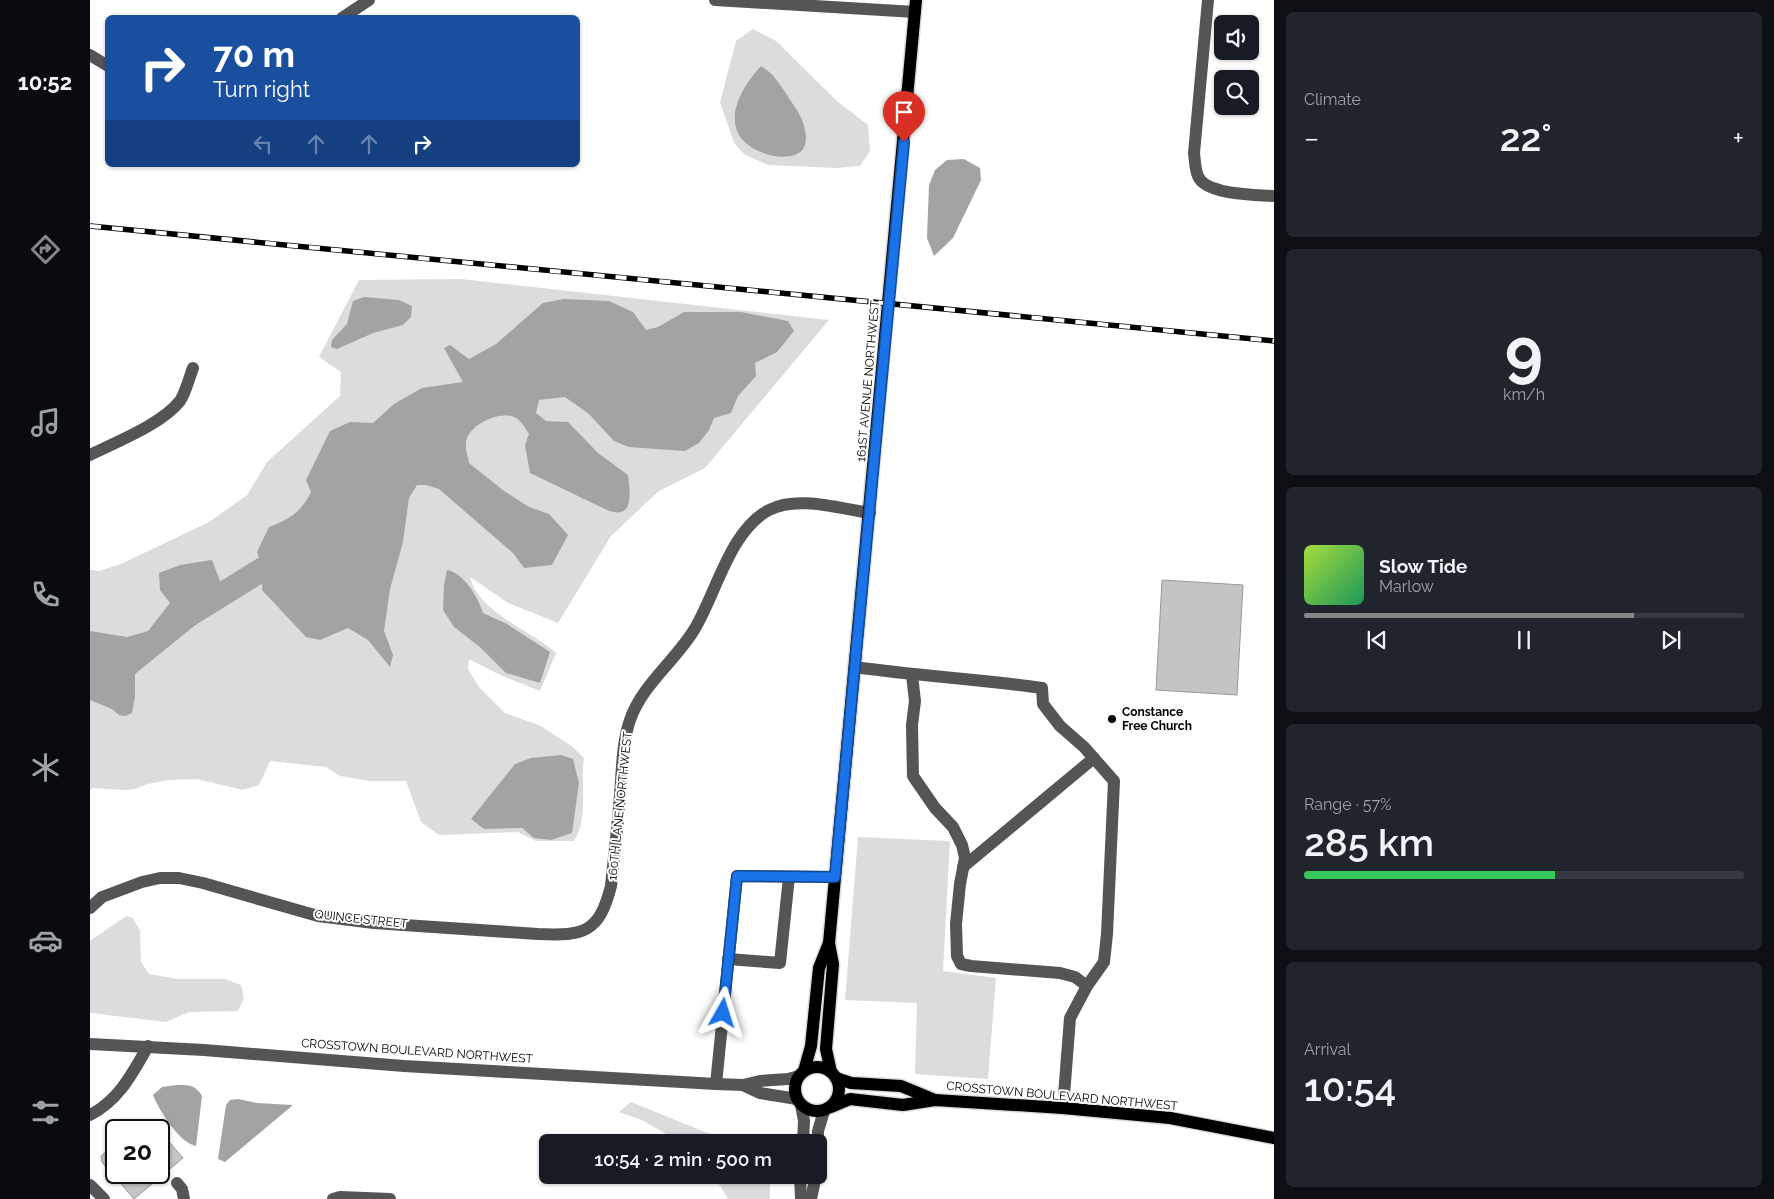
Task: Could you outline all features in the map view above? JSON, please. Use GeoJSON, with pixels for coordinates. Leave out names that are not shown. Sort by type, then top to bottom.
{"type":"FeatureCollection","features":[{"type":"Feature","properties":{"kind":"main road","name":"161ST AVENUE NORTHWEST"},"geometry":{"type":"LineString","coordinates":[[802,1074],[811,1046],[820,968],[829,943],[916,6]]}},
{"type":"Feature","properties":{"kind":"main road","name":"161ST AVENUE NORTHWEST"},"geometry":{"type":"LineString","coordinates":[[829,943],[833,964],[826,1049],[834,1075]]}},
{"type":"Feature","properties":{"kind":"main road"},"geometry":{"type":"LineString","coordinates":[[818,1067],[834,1075],[839,1092],[828,1109],[808,1110],[799,1102],[795,1091],[802,1074],[818,1067]]}},
{"type":"Feature","properties":{"kind":"main road","name":"CROSSTOWN BOULEVARD NORTHWEST"},"geometry":{"type":"LineString","coordinates":[[834,1075],[851,1083],[901,1086],[935,1100]]}},
{"type":"Feature","properties":{"kind":"main road","name":"CROSSTOWN BOULEVARD NORTHWEST"},"geometry":{"type":"LineString","coordinates":[[828,1109],[850,1099],[903,1105],[935,1100],[1063,1108],[1170,1118],[1274,1138]]}},
{"type":"Feature","properties":{"kind":"street"},"geometry":{"type":"LineString","coordinates":[[346,15],[369,0]]}},
{"type":"Feature","properties":{"kind":"street"},"geometry":{"type":"LineString","coordinates":[[715,0],[916,6]]}},
{"type":"Feature","properties":{"kind":"street"},"geometry":{"type":"LineString","coordinates":[[1208,0],[1194,153],[1198,177],[1204,186],[1237,193],[1274,196]]}},
{"type":"Feature","properties":{"kind":"street"},"geometry":{"type":"LineString","coordinates":[[90,55],[105,64]]}},
{"type":"Feature","properties":{"kind":"street"},"geometry":{"type":"LineString","coordinates":[[90,454],[145,428],[173,408],[181,400],[193,368]]}},
{"type":"Feature","properties":{"kind":"street","name":"160TH LANE NORTHWEST"},"geometry":{"type":"LineString","coordinates":[[584,932],[596,922],[606,905],[611,886],[625,740],[630,719],[643,695],[693,632],[706,609],[732,551],[756,519],[770,509],[789,504],[812,504],[870,514]]}},
{"type":"Feature","properties":{"kind":"street"},"geometry":{"type":"LineString","coordinates":[[855,667],[912,675],[1002,682],[1042,688],[1043,704],[1060,726],[1094,758],[1114,781],[1108,934],[1104,962],[1087,986],[1070,1018],[1063,1108]]}},
{"type":"Feature","properties":{"kind":"street"},"geometry":{"type":"LineString","coordinates":[[912,675],[915,701],[912,726],[913,776],[935,808],[953,827],[962,845],[965,858],[956,924],[957,956],[961,964],[1060,973],[1075,977],[1087,986]]}},
{"type":"Feature","properties":{"kind":"street"},"geometry":{"type":"LineString","coordinates":[[963,867],[1094,758]]}},
{"type":"Feature","properties":{"kind":"street"},"geometry":{"type":"LineString","coordinates":[[716,1084],[737,876],[835,877]]}},
{"type":"Feature","properties":{"kind":"street"},"geometry":{"type":"LineString","coordinates":[[728,959],[780,964],[789,877]]}},
{"type":"Feature","properties":{"kind":"street","name":"QUINCE STREET"},"geometry":{"type":"LineString","coordinates":[[90,908],[102,897],[142,882],[160,878],[179,878],[203,883],[318,916],[538,934],[560,935],[584,932]]}},
{"type":"Feature","properties":{"kind":"street","name":"CROSSTOWN BOULEVARD NORTHWEST"},"geometry":{"type":"LineString","coordinates":[[90,1044],[148,1046],[404,1066],[716,1084],[743,1085],[760,1081],[788,1079],[802,1074]]}},
{"type":"Feature","properties":{"kind":"street"},"geometry":{"type":"LineString","coordinates":[[90,1115],[102,1109],[116,1097],[128,1081],[148,1046]]}},
{"type":"Feature","properties":{"kind":"street","name":"CROSSTOWN BOULEVARD NORTHWEST"},"geometry":{"type":"LineString","coordinates":[[743,1085],[760,1092],[799,1102]]}},
{"type":"Feature","properties":{"kind":"street"},"geometry":{"type":"LineString","coordinates":[[799,1102],[804,1121],[803,1134]]}},
{"type":"Feature","properties":{"kind":"street"},"geometry":{"type":"LineString","coordinates":[[818,1134],[828,1109]]}},
{"type":"Feature","properties":{"kind":"street"},"geometry":{"type":"LineString","coordinates":[[177,1183],[182,1189],[184,1199]]}},
{"type":"Feature","properties":{"kind":"street"},"geometry":{"type":"LineString","coordinates":[[800,1184],[801,1199]]}},
{"type":"Feature","properties":{"kind":"street"},"geometry":{"type":"LineString","coordinates":[[811,1199],[814,1184]]}},
{"type":"Feature","properties":{"kind":"street"},"geometry":{"type":"LineString","coordinates":[[90,1185],[104,1199]]}},
{"type":"Feature","properties":{"kind":"street"},"geometry":{"type":"LineString","coordinates":[[333,1199],[340,1197],[390,1199]]}},
{"type":"Feature","properties":{"kind":"shaded area"},"geometry":{"type":"Polygon","coordinates":[[[753,29],[776,41],[837,101],[868,125],[870,151],[860,166],[837,168],[768,165],[744,154],[734,143],[720,102],[736,41],[753,29]]]}},
{"type":"Feature","properties":{"kind":"shaded area"},"geometry":{"type":"Polygon","coordinates":[[[761,66],[777,80],[802,121],[806,140],[802,151],[797,154],[780,157],[761,152],[752,148],[739,136],[736,128],[735,111],[745,86],[761,66]]]}},
{"type":"Feature","properties":{"kind":"shaded area"},"geometry":{"type":"Polygon","coordinates":[[[964,159],[980,168],[981,180],[953,238],[934,256],[927,238],[929,185],[935,170],[947,160],[964,159]]]}},
{"type":"Feature","properties":{"kind":"shaded area"},"geometry":{"type":"Polygon","coordinates":[[[461,279],[829,320],[705,468],[659,491],[611,536],[558,623],[508,603],[470,577],[475,590],[495,611],[556,653],[540,691],[500,675],[469,659],[468,669],[479,687],[505,713],[541,726],[574,748],[584,758],[583,812],[579,832],[574,841],[536,841],[518,832],[439,835],[421,822],[406,781],[370,781],[340,776],[326,767],[270,761],[259,785],[243,790],[197,779],[168,780],[135,789],[93,788],[90,790],[90,570],[99,571],[121,564],[209,522],[247,495],[267,462],[340,396],[341,372],[319,357],[359,280],[461,279]]]}},
{"type":"Feature","properties":{"kind":"shaded area"},"geometry":{"type":"Polygon","coordinates":[[[364,297],[399,300],[412,306],[411,317],[403,325],[373,333],[337,349],[331,347],[332,340],[347,324],[353,301],[364,297]]]}},
{"type":"Feature","properties":{"kind":"shaded area"},"geometry":{"type":"Polygon","coordinates":[[[564,299],[609,301],[633,312],[646,330],[658,327],[684,312],[741,312],[788,321],[794,331],[777,352],[755,363],[756,376],[738,396],[731,413],[714,418],[709,430],[699,443],[685,451],[629,447],[614,441],[589,414],[565,397],[539,400],[536,413],[546,421],[568,422],[598,453],[628,475],[629,503],[622,512],[607,510],[530,473],[525,445],[529,434],[522,423],[516,418],[510,416],[494,417],[478,425],[468,436],[466,443],[469,463],[504,491],[529,507],[549,514],[568,535],[552,565],[524,568],[514,554],[439,489],[426,485],[417,485],[409,498],[403,542],[390,589],[384,631],[393,655],[390,667],[368,640],[348,628],[320,640],[306,637],[262,590],[263,569],[257,552],[269,527],[294,514],[307,499],[311,492],[306,480],[330,431],[350,422],[373,423],[394,404],[422,388],[463,382],[444,348],[450,345],[469,359],[496,344],[543,303],[564,299]]]}},
{"type":"Feature","properties":{"kind":"shaded area"},"geometry":{"type":"Polygon","coordinates":[[[212,560],[220,581],[204,618],[135,674],[135,696],[132,713],[125,716],[119,715],[112,709],[90,700],[90,631],[127,637],[148,631],[170,603],[160,590],[159,573],[180,565],[212,560]]]}},
{"type":"Feature","properties":{"kind":"shaded area"},"geometry":{"type":"Polygon","coordinates":[[[447,570],[465,581],[478,600],[483,613],[507,624],[550,652],[540,683],[506,673],[481,648],[454,627],[443,610],[447,570]]]}},
{"type":"Feature","properties":{"kind":"shaded area"},"geometry":{"type":"Polygon","coordinates":[[[561,755],[573,759],[579,783],[572,833],[551,840],[534,838],[522,828],[484,829],[471,819],[515,764],[531,758],[561,755]]]}},
{"type":"Feature","properties":{"kind":"shaded area"},"geometry":{"type":"Polygon","coordinates":[[[858,837],[950,841],[943,971],[996,978],[988,1079],[915,1074],[917,1003],[845,1000],[858,837]]]}},
{"type":"Feature","properties":{"kind":"shaded area"},"geometry":{"type":"Polygon","coordinates":[[[126,916],[133,918],[140,931],[141,962],[149,974],[178,979],[225,979],[241,985],[244,998],[238,1011],[189,1012],[166,1022],[90,1013],[90,941],[126,916]]]}},
{"type":"Feature","properties":{"kind":"shaded area"},"geometry":{"type":"Polygon","coordinates":[[[192,1086],[202,1096],[196,1146],[183,1139],[170,1125],[170,1119],[166,1119],[160,1109],[153,1095],[162,1087],[192,1086]]]}},
{"type":"Feature","properties":{"kind":"shaded area"},"geometry":{"type":"Polygon","coordinates":[[[238,1099],[257,1103],[293,1105],[225,1162],[218,1159],[226,1105],[230,1100],[238,1099]]]}},
{"type":"Feature","properties":{"kind":"shaded area"},"geometry":{"type":"Polygon","coordinates":[[[631,1102],[710,1134],[666,1134],[642,1120],[619,1112],[631,1102]]]}},
{"type":"Feature","properties":{"kind":"shaded area"},"geometry":{"type":"Polygon","coordinates":[[[719,1184],[770,1185],[770,1199],[728,1199],[719,1184]]]}},
{"type":"Feature","properties":{"kind":"building"},"geometry":{"type":"Polygon","coordinates":[[[1162,580],[1243,585],[1237,695],[1156,690],[1162,580]]]}},
{"type":"Feature","properties":{"kind":"building"},"geometry":{"type":"Polygon","coordinates":[[[170,1143],[183,1158],[170,1169],[170,1143]]]}},
{"type":"Feature","properties":{"kind":"building"},"geometry":{"type":"Polygon","coordinates":[[[105,1152],[105,1166],[102,1162],[101,1156],[105,1152]]]}},
{"type":"Feature","properties":{"kind":"building"},"geometry":{"type":"Polygon","coordinates":[[[121,1184],[152,1184],[134,1199],[121,1184]]]}},
{"type":"Feature","properties":{"kind":"waterway"},"geometry":{"type":"LineString","coordinates":[[184,618],[263,569]]}},
{"type":"Feature","properties":{"kind":"railway"},"geometry":{"type":"LineString","coordinates":[[90,226],[1274,341]]}},
{"type":"Feature","properties":{"kind":"place","name":"Constance Free Church"},"geometry":{"type":"Point","coordinates":[1112,719]}},
{"type":"Feature","properties":{"kind":"route"},"geometry":{"type":"LineString","coordinates":[[723,1013],[737,876],[835,877],[838,862],[904,142]]}}]}
